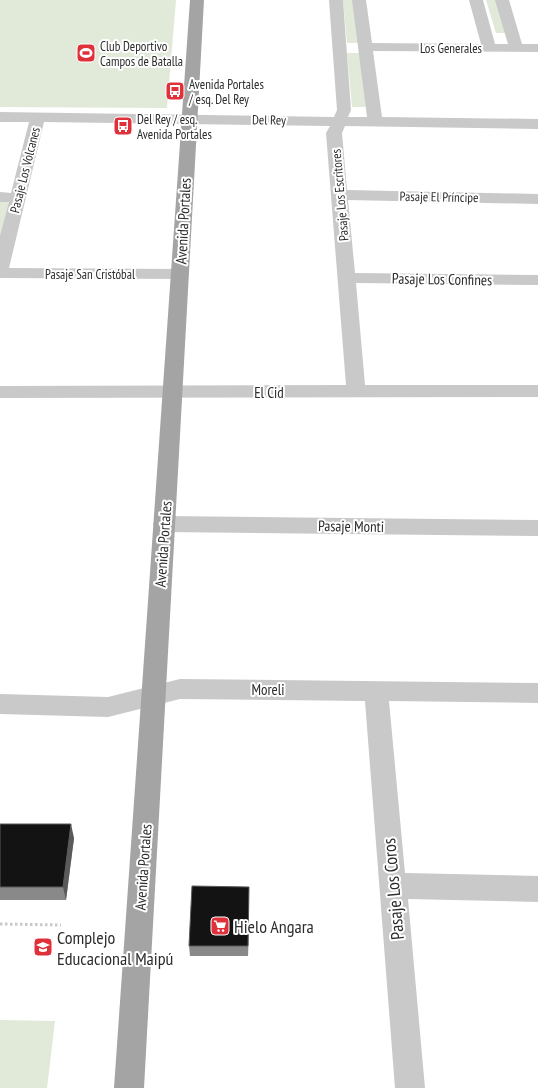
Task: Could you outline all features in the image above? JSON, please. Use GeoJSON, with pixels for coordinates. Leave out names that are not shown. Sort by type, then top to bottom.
{"type":"FeatureCollection","features":[{"type":"Feature","properties":{"kind":"main road","name":"Avenida Portales"},"geometry":{"type":"LineString","coordinates":[[129,1088],[196,0]]}},
{"type":"Feature","properties":{"kind":"street","name":"Pasaje Los Escritores"},"geometry":{"type":"LineString","coordinates":[[336,0],[344,110],[334,133],[356,392]]}},
{"type":"Feature","properties":{"kind":"street"},"geometry":{"type":"LineString","coordinates":[[359,0],[375,122]]}},
{"type":"Feature","properties":{"kind":"street"},"geometry":{"type":"LineString","coordinates":[[476,0],[489,48]]}},
{"type":"Feature","properties":{"kind":"street"},"geometry":{"type":"LineString","coordinates":[[502,0],[516,48]]}},
{"type":"Feature","properties":{"kind":"street","name":"Los Generales"},"geometry":{"type":"LineString","coordinates":[[365,47],[538,48]]}},
{"type":"Feature","properties":{"kind":"street","name":"Del Rey"},"geometry":{"type":"LineString","coordinates":[[0,117],[538,124]]}},
{"type":"Feature","properties":{"kind":"street","name":"Pasaje Los Volcanes"},"geometry":{"type":"LineString","coordinates":[[0,270],[38,117]]}},
{"type":"Feature","properties":{"kind":"street","name":"Pasaje El Príncipe"},"geometry":{"type":"LineString","coordinates":[[340,195],[538,199]]}},
{"type":"Feature","properties":{"kind":"street"},"geometry":{"type":"LineString","coordinates":[[0,197],[18,198]]}},
{"type":"Feature","properties":{"kind":"street","name":"Pasaje San Cristóbal"},"geometry":{"type":"LineString","coordinates":[[0,273],[180,274]]}},
{"type":"Feature","properties":{"kind":"street","name":"Pasaje Los Confines"},"geometry":{"type":"LineString","coordinates":[[347,278],[538,280]]}},
{"type":"Feature","properties":{"kind":"street","name":"El Cid"},"geometry":{"type":"LineString","coordinates":[[0,392],[172,393],[538,391]]}},
{"type":"Feature","properties":{"kind":"street","name":"Pasaje Monti"},"geometry":{"type":"LineString","coordinates":[[164,524],[538,528]]}},
{"type":"Feature","properties":{"kind":"street","name":"Moreli"},"geometry":{"type":"LineString","coordinates":[[0,704],[108,707],[180,689],[538,693]]}},
{"type":"Feature","properties":{"kind":"street","name":"Pasaje Los Coros"},"geometry":{"type":"LineString","coordinates":[[376,690],[410,1088]]}},
{"type":"Feature","properties":{"kind":"street"},"geometry":{"type":"LineString","coordinates":[[393,886],[538,889]]}},
{"type":"Feature","properties":{"kind":"path"},"geometry":{"type":"LineString","coordinates":[[0,924],[61,925]]}},
{"type":"Feature","properties":{"kind":"green space","name":"Club Deportivo Campos de Batalla"},"geometry":{"type":"Polygon","coordinates":[[[0,0],[176,0],[167,108],[0,107],[0,0]]]}},
{"type":"Feature","properties":{"kind":"green space"},"geometry":{"type":"Polygon","coordinates":[[[343,0],[356,0],[360,43],[347,43],[343,0]]]}},
{"type":"Feature","properties":{"kind":"green space"},"geometry":{"type":"Polygon","coordinates":[[[486,0],[499,0],[508,33],[496,33],[486,0]]]}},
{"type":"Feature","properties":{"kind":"green space"},"geometry":{"type":"Polygon","coordinates":[[[347,53],[360,53],[366,107],[352,107],[347,53]]]}},
{"type":"Feature","properties":{"kind":"green space"},"geometry":{"type":"Polygon","coordinates":[[[0,200],[11,203],[0,239],[0,200]]]}},
{"type":"Feature","properties":{"kind":"green space"},"geometry":{"type":"Polygon","coordinates":[[[0,1020],[55,1021],[47,1088],[0,1088],[0,1020]]]}},
{"type":"Feature","properties":{"kind":"building"},"geometry":{"type":"Polygon","coordinates":[[[0,824],[71,824],[63,887],[0,887],[0,824]]]}},
{"type":"Feature","properties":{"kind":"building","name":"Hielo Angara"},"geometry":{"type":"Polygon","coordinates":[[[192,886],[249,887],[248,946],[189,946],[192,886]]]}},
{"type":"Feature","properties":{"kind":"place","name":"Club Deportivo Campos de Batalla"},"geometry":{"type":"Point","coordinates":[86,53]}},
{"type":"Feature","properties":{"kind":"place","name":"Avenida Portales / esq. Del Rey"},"geometry":{"type":"Point","coordinates":[175,91]}},
{"type":"Feature","properties":{"kind":"place","name":"Del Rey / esq. Avenida Portales"},"geometry":{"type":"Point","coordinates":[123,126]}},
{"type":"Feature","properties":{"kind":"place","name":"Hielo Angara"},"geometry":{"type":"Point","coordinates":[220,926]}},
{"type":"Feature","properties":{"kind":"place","name":"Complejo Educacional Maipú"},"geometry":{"type":"Point","coordinates":[43,947]}}]}
